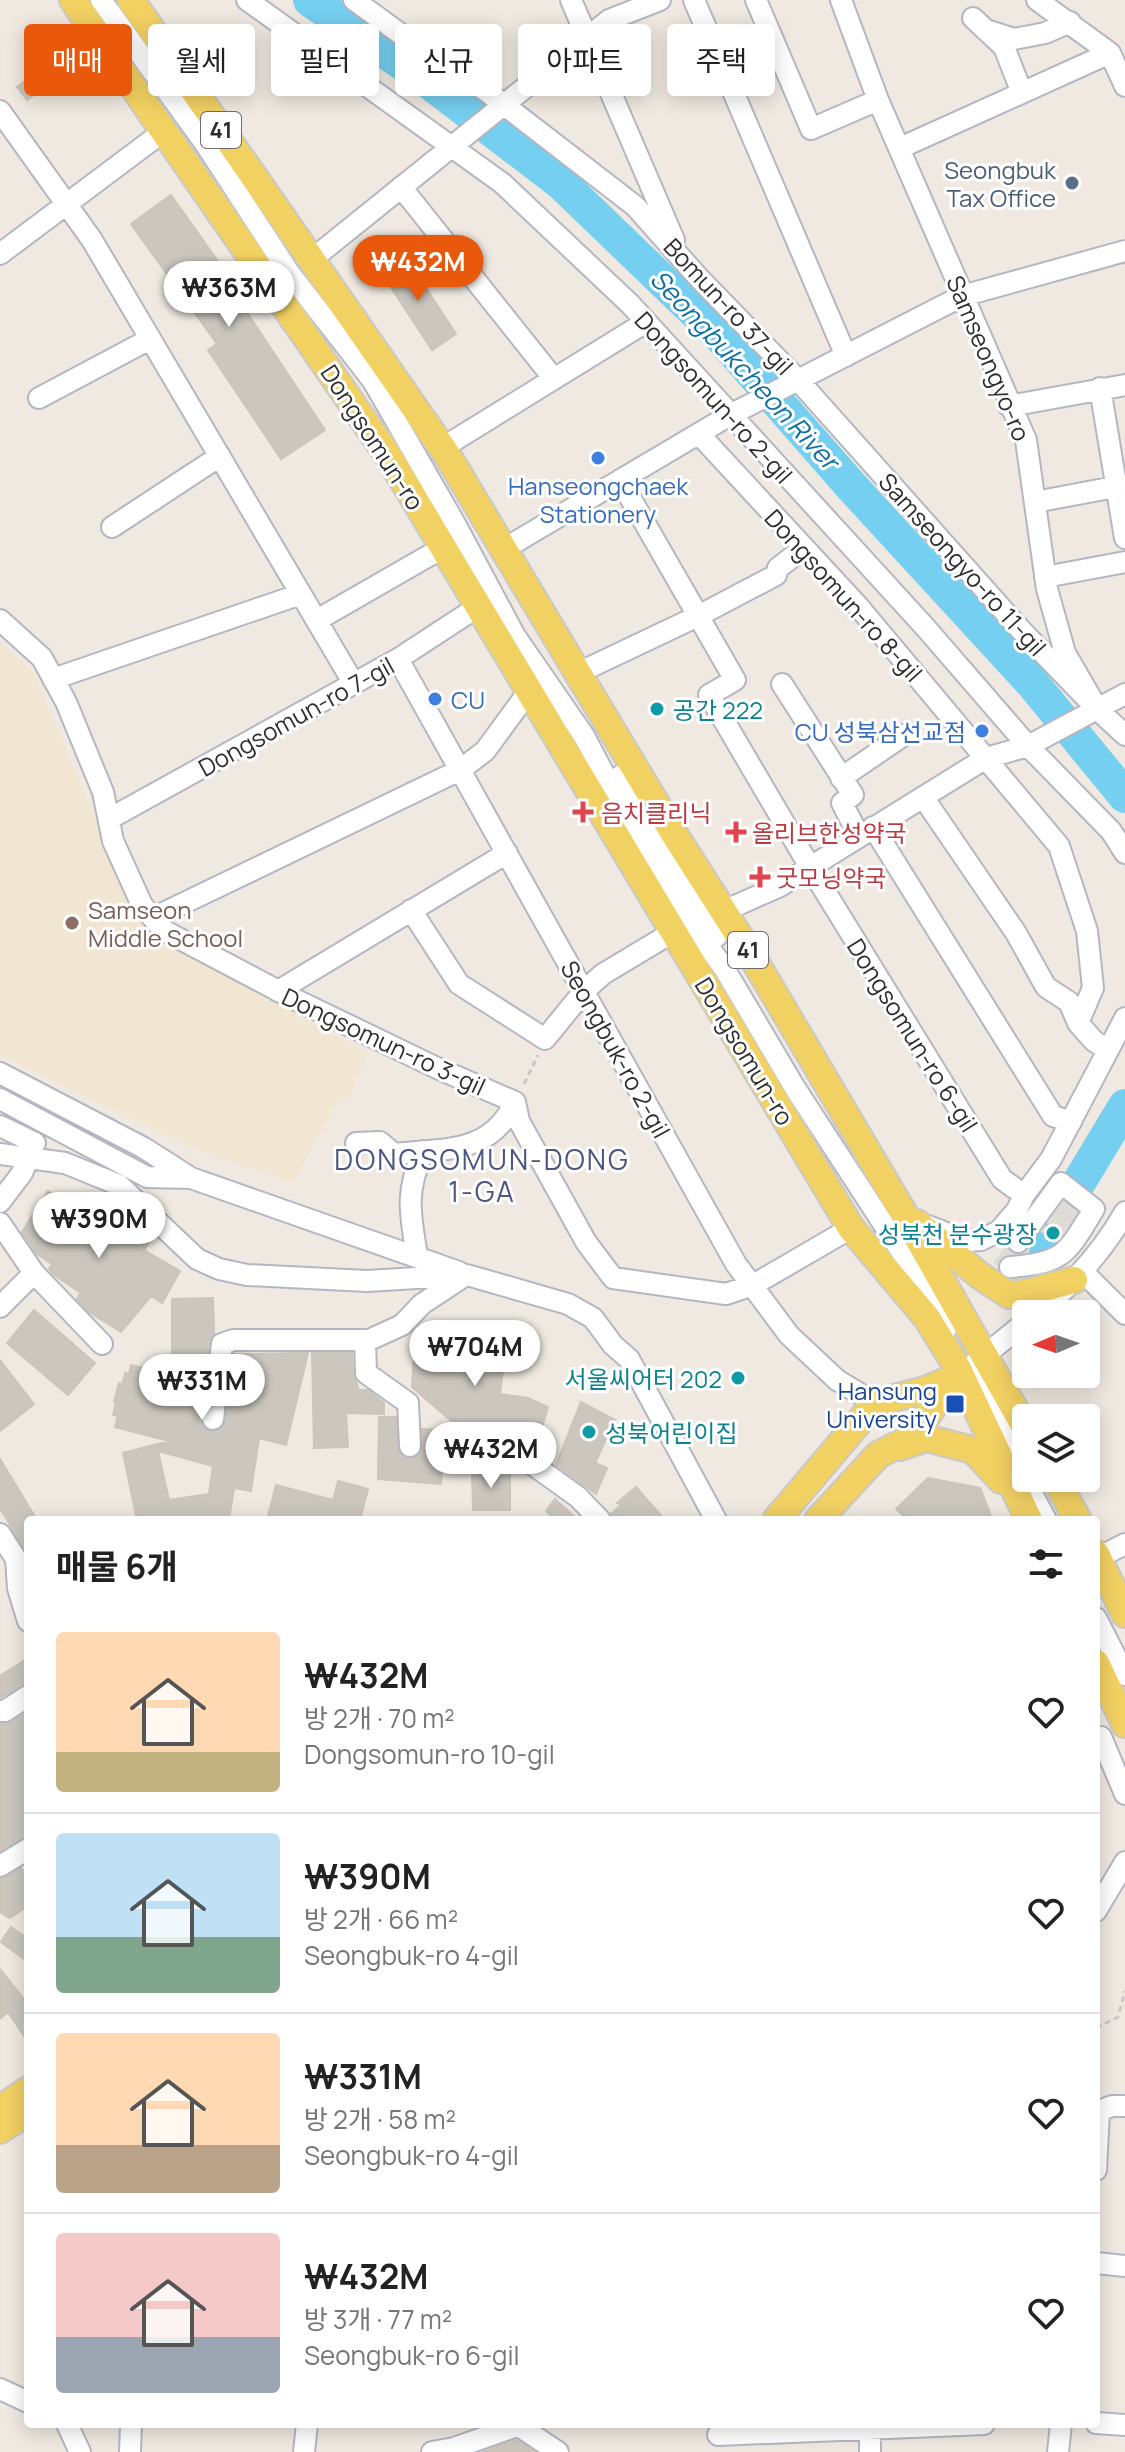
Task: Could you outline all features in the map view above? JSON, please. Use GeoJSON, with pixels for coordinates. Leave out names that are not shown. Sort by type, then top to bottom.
{"type":"FeatureCollection","features":[{"type":"Feature","properties":{"kind":"main road","name":"Dongsomun-ro"},"geometry":{"type":"LineString","coordinates":[[73,0],[389,457],[851,1228],[973,1369]]}},
{"type":"Feature","properties":{"kind":"main road","name":"Dongsomun-ro"},"geometry":{"type":"LineString","coordinates":[[131,0],[442,448],[724,911],[903,1212],[973,1369],[972,1401],[1033,1516]]}},
{"type":"Feature","properties":{"kind":"main road"},"geometry":{"type":"LineString","coordinates":[[903,1212],[979,1275],[1009,1295],[1078,1275]]}},
{"type":"Feature","properties":{"kind":"main road"},"geometry":{"type":"LineString","coordinates":[[779,1516],[875,1403],[925,1390],[973,1369]]}},
{"type":"Feature","properties":{"kind":"main road"},"geometry":{"type":"LineString","coordinates":[[822,1516],[878,1455],[913,1437],[973,1369]]}},
{"type":"Feature","properties":{"kind":"main road","name":"41"},"geometry":{"type":"LineString","coordinates":[[973,1369],[1012,1413]]}},
{"type":"Feature","properties":{"kind":"main road"},"geometry":{"type":"LineString","coordinates":[[878,1455],[926,1438],[973,1450],[1033,1516]]}},
{"type":"Feature","properties":{"kind":"main road"},"geometry":{"type":"LineString","coordinates":[[1063,1492],[1076,1516]]}},
{"type":"Feature","properties":{"kind":"main road"},"geometry":{"type":"LineString","coordinates":[[1100,1562],[1125,1614]]}},
{"type":"Feature","properties":{"kind":"main road"},"geometry":{"type":"LineString","coordinates":[[1100,1672],[1125,1725]]}},
{"type":"Feature","properties":{"kind":"main road"},"geometry":{"type":"LineString","coordinates":[[0,2109],[24,2093]]}},
{"type":"Feature","properties":{"kind":"main road"},"geometry":{"type":"LineString","coordinates":[[0,2130],[24,2115]]}},
{"type":"Feature","properties":{"kind":"street"},"geometry":{"type":"LineString","coordinates":[[101,0],[206,145],[290,274],[373,381],[515,636],[584,736],[681,909],[724,968],[795,1088],[927,1291],[1012,1438]]}},
{"type":"Feature","properties":{"kind":"street"},"geometry":{"type":"LineString","coordinates":[[118,0],[308,280],[375,371],[457,520],[516,617],[586,717],[731,964],[883,1200],[973,1369],[1033,1516]]}},
{"type":"Feature","properties":{"kind":"street","name":"Dongsomun-ro 2-gil"},"geometry":{"type":"LineString","coordinates":[[247,0],[453,144],[502,183],[646,322],[1033,743],[1111,831],[1125,853]]}},
{"type":"Feature","properties":{"kind":"street","name":"Bomun-ro 37-gil"},"geometry":{"type":"LineString","coordinates":[[354,0],[635,206],[795,382]]}},
{"type":"Feature","properties":{"kind":"street"},"geometry":{"type":"LineString","coordinates":[[571,0],[581,24]]}},
{"type":"Feature","properties":{"kind":"street"},"geometry":{"type":"LineString","coordinates":[[604,24],[660,0]]}},
{"type":"Feature","properties":{"kind":"street"},"geometry":{"type":"LineString","coordinates":[[694,0],[846,356]]}},
{"type":"Feature","properties":{"kind":"street"},"geometry":{"type":"LineString","coordinates":[[756,0],[811,129],[878,100]]}},
{"type":"Feature","properties":{"kind":"street","name":"Samseongyo-ro"},"geometry":{"type":"LineString","coordinates":[[841,0],[878,100],[1026,440],[1045,577],[1065,653],[1092,713],[1125,735]]}},
{"type":"Feature","properties":{"kind":"street"},"geometry":{"type":"LineString","coordinates":[[1037,0],[1110,53],[1125,86]]}},
{"type":"Feature","properties":{"kind":"street"},"geometry":{"type":"LineString","coordinates":[[1022,93],[1004,47],[979,24],[1014,39],[1045,33],[1070,22]]}},
{"type":"Feature","properties":{"kind":"street"},"geometry":{"type":"LineString","coordinates":[[900,148],[1110,53]]}},
{"type":"Feature","properties":{"kind":"street"},"geometry":{"type":"LineString","coordinates":[[311,260],[518,92]]}},
{"type":"Feature","properties":{"kind":"street"},"geometry":{"type":"LineString","coordinates":[[612,96],[682,258]]}},
{"type":"Feature","properties":{"kind":"street"},"geometry":{"type":"LineString","coordinates":[[0,111],[92,240],[354,684]]}},
{"type":"Feature","properties":{"kind":"street"},"geometry":{"type":"LineString","coordinates":[[0,254],[164,131]]}},
{"type":"Feature","properties":{"kind":"street"},"geometry":{"type":"LineString","coordinates":[[401,187],[554,379]]}},
{"type":"Feature","properties":{"kind":"street"},"geometry":{"type":"LineString","coordinates":[[504,549],[732,414],[962,296],[1125,251]]}},
{"type":"Feature","properties":{"kind":"street"},"geometry":{"type":"LineString","coordinates":[[442,448],[646,322]]}},
{"type":"Feature","properties":{"kind":"street"},"geometry":{"type":"LineString","coordinates":[[39,398],[150,339]]}},
{"type":"Feature","properties":{"kind":"street","name":"Samseongyo-ro 11-gil"},"geometry":{"type":"LineString","coordinates":[[795,382],[1020,629],[1092,713]]}},
{"type":"Feature","properties":{"kind":"street"},"geometry":{"type":"LineString","coordinates":[[1009,406],[1125,385]]}},
{"type":"Feature","properties":{"kind":"street"},"geometry":{"type":"LineString","coordinates":[[1100,388],[1120,486],[1125,538]]}},
{"type":"Feature","properties":{"kind":"street","name":"Dongsomun-ro 8-gil"},"geometry":{"type":"LineString","coordinates":[[699,434],[858,606],[986,758]]}},
{"type":"Feature","properties":{"kind":"street"},"geometry":{"type":"LineString","coordinates":[[112,527],[220,456]]}},
{"type":"Feature","properties":{"kind":"street"},"geometry":{"type":"LineString","coordinates":[[620,480],[698,616]]}},
{"type":"Feature","properties":{"kind":"street"},"geometry":{"type":"LineString","coordinates":[[1035,502],[1120,486]]}},
{"type":"Feature","properties":{"kind":"street"},"geometry":{"type":"LineString","coordinates":[[317,620],[444,547]]}},
{"type":"Feature","properties":{"kind":"street"},"geometry":{"type":"LineString","coordinates":[[578,673],[776,575],[778,568],[804,548]]}},
{"type":"Feature","properties":{"kind":"street"},"geometry":{"type":"LineString","coordinates":[[1045,577],[1125,562]]}},
{"type":"Feature","properties":{"kind":"street"},"geometry":{"type":"LineString","coordinates":[[53,679],[301,594]]}},
{"type":"Feature","properties":{"kind":"street","name":"Dongsomun-ro 7-gil"},"geometry":{"type":"LineString","coordinates":[[109,819],[398,659],[479,606]]}},
{"type":"Feature","properties":{"kind":"street","name":"Dongsomun-ro 6-gil"},"geometry":{"type":"LineString","coordinates":[[698,616],[735,680],[709,695],[810,867],[1002,1179],[1024,1195]]}},
{"type":"Feature","properties":{"kind":"street","name":"Dongsomun-ro 3-gil"},"geometry":{"type":"LineString","coordinates":[[0,620],[42,658],[66,702],[103,792],[113,841],[142,905],[163,930],[278,991],[515,1102],[519,1121],[586,1242],[613,1278],[726,1294],[753,1285],[851,1228]]}},
{"type":"Feature","properties":{"kind":"street","name":"Seongbuk-ro 2-gil"},"geometry":{"type":"LineString","coordinates":[[398,659],[736,1264],[789,1335],[837,1380],[875,1403]]}},
{"type":"Feature","properties":{"kind":"street"},"geometry":{"type":"LineString","coordinates":[[782,684],[853,795],[842,803],[866,832],[1053,1116],[1071,1122]]}},
{"type":"Feature","properties":{"kind":"street"},"geometry":{"type":"LineString","coordinates":[[153,918],[460,770],[485,751],[529,691]]}},
{"type":"Feature","properties":{"kind":"street"},"geometry":{"type":"LineString","coordinates":[[724,911],[780,886],[986,758],[1033,743],[1125,694]]}},
{"type":"Feature","properties":{"kind":"street"},"geometry":{"type":"LineString","coordinates":[[841,778],[904,735]]}},
{"type":"Feature","properties":{"kind":"street"},"geometry":{"type":"LineString","coordinates":[[986,758],[1059,846],[1087,931],[1093,988],[1078,1023]]}},
{"type":"Feature","properties":{"kind":"street"},"geometry":{"type":"LineString","coordinates":[[923,797],[1016,933],[1046,987],[1069,1002],[1078,1023],[1094,1041],[1108,1050]]}},
{"type":"Feature","properties":{"kind":"street"},"geometry":{"type":"LineString","coordinates":[[278,991],[507,853]]}},
{"type":"Feature","properties":{"kind":"street"},"geometry":{"type":"LineString","coordinates":[[411,910],[459,984],[545,1039],[584,991],[603,974],[673,932]]}},
{"type":"Feature","properties":{"kind":"street"},"geometry":{"type":"LineString","coordinates":[[903,1212],[936,1231],[967,1241],[981,1240],[999,1231],[1051,1159],[1125,1018]]}},
{"type":"Feature","properties":{"kind":"street"},"geometry":{"type":"LineString","coordinates":[[0,1073],[144,1148],[191,1178],[467,1275],[568,1304],[593,1318],[613,1345],[629,1359],[714,1516]]}},
{"type":"Feature","properties":{"kind":"street"},"geometry":{"type":"LineString","coordinates":[[0,1099],[147,1177],[191,1178]]}},
{"type":"Feature","properties":{"kind":"street"},"geometry":{"type":"LineString","coordinates":[[356,1143],[380,1142],[394,1154],[474,1145],[506,1121],[515,1102]]}},
{"type":"Feature","properties":{"kind":"street"},"geometry":{"type":"LineString","coordinates":[[0,1126],[31,1151],[119,1185],[197,1259],[219,1269],[247,1275],[367,1281],[467,1275]]}},
{"type":"Feature","properties":{"kind":"street"},"geometry":{"type":"LineString","coordinates":[[0,1154],[31,1151]]}},
{"type":"Feature","properties":{"kind":"street"},"geometry":{"type":"LineString","coordinates":[[0,1202],[22,1173],[31,1151]]}},
{"type":"Feature","properties":{"kind":"street"},"geometry":{"type":"LineString","coordinates":[[417,1256],[409,1200],[412,1177],[423,1151]]}},
{"type":"Feature","properties":{"kind":"street"},"geometry":{"type":"LineString","coordinates":[[1061,1183],[1094,1209],[1063,1255],[1038,1263],[1001,1266],[1013,1239],[1061,1183]]}},
{"type":"Feature","properties":{"kind":"street"},"geometry":{"type":"LineString","coordinates":[[1052,1300],[1078,1275],[1114,1231],[1125,1212]]}},
{"type":"Feature","properties":{"kind":"street"},"geometry":{"type":"LineString","coordinates":[[0,1223],[34,1273],[102,1344]]}},
{"type":"Feature","properties":{"kind":"street"},"geometry":{"type":"LineString","coordinates":[[0,1307],[34,1273]]}},
{"type":"Feature","properties":{"kind":"street"},"geometry":{"type":"LineString","coordinates":[[213,1419],[222,1344],[233,1340],[365,1340],[402,1325],[422,1304],[467,1275]]}},
{"type":"Feature","properties":{"kind":"street"},"geometry":{"type":"LineString","coordinates":[[1078,1275],[1125,1314]]}},
{"type":"Feature","properties":{"kind":"street"},"geometry":{"type":"LineString","coordinates":[[973,1369],[1012,1334]]}},
{"type":"Feature","properties":{"kind":"street"},"geometry":{"type":"LineString","coordinates":[[365,1340],[366,1373],[408,1403],[410,1446]]}},
{"type":"Feature","properties":{"kind":"street"},"geometry":{"type":"LineString","coordinates":[[532,1464],[578,1497],[596,1516]]}},
{"type":"Feature","properties":{"kind":"street"},"geometry":{"type":"LineString","coordinates":[[1041,1492],[1053,1516]]}},
{"type":"Feature","properties":{"kind":"street"},"geometry":{"type":"LineString","coordinates":[[0,1534],[16,1559],[18,1588],[24,1608]]}},
{"type":"Feature","properties":{"kind":"street"},"geometry":{"type":"LineString","coordinates":[[1100,1555],[1125,1544]]}},
{"type":"Feature","properties":{"kind":"street"},"geometry":{"type":"LineString","coordinates":[[1100,1608],[1125,1657]]}},
{"type":"Feature","properties":{"kind":"street"},"geometry":{"type":"LineString","coordinates":[[1100,1626],[1125,1675]]}},
{"type":"Feature","properties":{"kind":"street"},"geometry":{"type":"LineString","coordinates":[[0,1711],[24,1699]]}},
{"type":"Feature","properties":{"kind":"street"},"geometry":{"type":"LineString","coordinates":[[1100,1738],[1125,1725]]}},
{"type":"Feature","properties":{"kind":"street"},"geometry":{"type":"LineString","coordinates":[[1100,1740],[1125,1794]]}},
{"type":"Feature","properties":{"kind":"street"},"geometry":{"type":"LineString","coordinates":[[0,1866],[24,1851]]}},
{"type":"Feature","properties":{"kind":"street"},"geometry":{"type":"LineString","coordinates":[[1100,1904],[1125,1862]]}},
{"type":"Feature","properties":{"kind":"street"},"geometry":{"type":"LineString","coordinates":[[1100,2111],[1125,2106]]}},
{"type":"Feature","properties":{"kind":"street"},"geometry":{"type":"LineString","coordinates":[[1100,2263],[1125,2266]]}},
{"type":"Feature","properties":{"kind":"street"},"geometry":{"type":"LineString","coordinates":[[0,2389],[24,2400]]}},
{"type":"Feature","properties":{"kind":"street"},"geometry":{"type":"LineString","coordinates":[[1100,2423],[1125,2425]]}},
{"type":"Feature","properties":{"kind":"street"},"geometry":{"type":"LineString","coordinates":[[69,2428],[80,2452]]}},
{"type":"Feature","properties":{"kind":"street"},"geometry":{"type":"LineString","coordinates":[[131,2428],[131,2452]]}},
{"type":"Feature","properties":{"kind":"street"},"geometry":{"type":"LineString","coordinates":[[304,2452],[307,2428]]}},
{"type":"Feature","properties":{"kind":"street"},"geometry":{"type":"LineString","coordinates":[[432,2452],[454,2448],[512,2428]]}},
{"type":"Feature","properties":{"kind":"street"},"geometry":{"type":"LineString","coordinates":[[525,2428],[558,2452]]}},
{"type":"Feature","properties":{"kind":"street"},"geometry":{"type":"LineString","coordinates":[[718,2437],[870,2428],[870,2452]]}},
{"type":"Feature","properties":{"kind":"street"},"geometry":{"type":"LineString","coordinates":[[1058,2452],[1061,2428]]}},
{"type":"Feature","properties":{"kind":"path"},"geometry":{"type":"LineString","coordinates":[[515,1102],[545,1039]]}},
{"type":"Feature","properties":{"kind":"path"},"geometry":{"type":"LineString","coordinates":[[1100,2026],[1118,2017],[1125,1991]]}},
{"type":"Feature","properties":{"kind":"shaded area","name":"Samseon Middle School"},"geometry":{"type":"Polygon","coordinates":[[[0,642],[33,672],[133,908],[154,938],[368,1053],[350,1096],[337,1103],[293,1182],[193,1148],[0,1055],[0,642]]]}},
{"type":"Feature","properties":{"kind":"shaded area","name":"성북천 분수광장"},"geometry":{"type":"Polygon","coordinates":[[[1060,1172],[1108,1208],[1074,1258],[1061,1268],[1031,1281],[1012,1280],[993,1263],[1060,1172]]]}},
{"type":"Feature","properties":{"kind":"water"},"geometry":{"type":"Polygon","coordinates":[[[1046,1223],[1065,1238],[1055,1250],[1044,1250],[1041,1256],[1028,1256],[1030,1248],[1027,1237],[1036,1231],[1043,1233],[1046,1223]]]}},
{"type":"Feature","properties":{"kind":"building"},"geometry":{"type":"Polygon","coordinates":[[[24,82],[24,96],[32,96],[27,100],[17,87],[24,82]]]}},
{"type":"Feature","properties":{"kind":"building"},"geometry":{"type":"Polygon","coordinates":[[[171,195],[244,298],[240,302],[325,430],[281,459],[208,350],[217,344],[131,224],[171,195]]]}},
{"type":"Feature","properties":{"kind":"building"},"geometry":{"type":"Polygon","coordinates":[[[405,256],[456,334],[432,350],[381,272],[405,256]]]}},
{"type":"Feature","properties":{"kind":"building"},"geometry":{"type":"Polygon","coordinates":[[[48,1191],[86,1214],[93,1204],[150,1240],[144,1250],[180,1271],[162,1303],[151,1296],[121,1332],[89,1312],[77,1299],[81,1293],[54,1275],[49,1269],[52,1264],[37,1254],[22,1232],[48,1191]]]}},
{"type":"Feature","properties":{"kind":"building"},"geometry":{"type":"Polygon","coordinates":[[[213,1298],[214,1334],[209,1342],[200,1417],[201,1425],[212,1432],[224,1426],[234,1354],[308,1353],[286,1445],[259,1438],[251,1491],[234,1488],[230,1516],[136,1516],[123,1453],[169,1441],[115,1427],[118,1416],[113,1415],[114,1402],[119,1383],[122,1385],[131,1365],[172,1376],[172,1299],[213,1298]],[[158,1451],[169,1500],[209,1494],[213,1466],[158,1451]]]}},
{"type":"Feature","properties":{"kind":"building"},"geometry":{"type":"Polygon","coordinates":[[[34,1310],[95,1363],[68,1395],[7,1343],[34,1310]]]}},
{"type":"Feature","properties":{"kind":"building"},"geometry":{"type":"Polygon","coordinates":[[[444,1337],[506,1344],[500,1394],[528,1398],[548,1407],[537,1444],[518,1436],[457,1426],[412,1387],[414,1355],[444,1337]]]}},
{"type":"Feature","properties":{"kind":"building"},"geometry":{"type":"Polygon","coordinates":[[[312,1353],[352,1353],[353,1374],[359,1390],[368,1390],[384,1403],[384,1414],[346,1413],[348,1447],[314,1448],[312,1353]]]}},
{"type":"Feature","properties":{"kind":"building"},"geometry":{"type":"Polygon","coordinates":[[[0,1360],[34,1404],[0,1431],[0,1360]]]}},
{"type":"Feature","properties":{"kind":"building"},"geometry":{"type":"Polygon","coordinates":[[[581,1402],[615,1420],[595,1463],[607,1468],[596,1494],[556,1465],[581,1402]]]}},
{"type":"Feature","properties":{"kind":"building"},"geometry":{"type":"Polygon","coordinates":[[[379,1417],[396,1417],[399,1452],[410,1459],[422,1451],[422,1429],[445,1430],[441,1484],[378,1479],[379,1417]]]}},
{"type":"Feature","properties":{"kind":"building"},"geometry":{"type":"Polygon","coordinates":[[[0,1459],[35,1516],[24,1516],[24,1548],[0,1508],[0,1459]]]}},
{"type":"Feature","properties":{"kind":"building"},"geometry":{"type":"Polygon","coordinates":[[[510,1470],[510,1510],[473,1510],[472,1471],[510,1470]]]}},
{"type":"Feature","properties":{"kind":"building"},"geometry":{"type":"Polygon","coordinates":[[[928,1478],[980,1488],[991,1516],[904,1516],[896,1509],[928,1478]]]}},
{"type":"Feature","properties":{"kind":"building"},"geometry":{"type":"Polygon","coordinates":[[[338,1481],[368,1489],[361,1516],[268,1516],[276,1485],[333,1500],[338,1481]]]}},
{"type":"Feature","properties":{"kind":"building"},"geometry":{"type":"Polygon","coordinates":[[[636,1487],[661,1516],[612,1516],[621,1505],[617,1503],[636,1487]]]}},
{"type":"Feature","properties":{"kind":"building"},"geometry":{"type":"Polygon","coordinates":[[[555,1499],[574,1516],[551,1516],[546,1511],[555,1499]]]}},
{"type":"Feature","properties":{"kind":"building"},"geometry":{"type":"Polygon","coordinates":[[[24,1661],[24,1685],[0,1698],[0,1676],[24,1661]]]}},
{"type":"Feature","properties":{"kind":"building"},"geometry":{"type":"Polygon","coordinates":[[[24,1714],[24,1838],[0,1851],[0,1724],[24,1714]]]}},
{"type":"Feature","properties":{"kind":"building"},"geometry":{"type":"Polygon","coordinates":[[[21,1868],[24,1873],[24,1909],[10,1918],[0,1912],[0,1879],[21,1868]]]}},
{"type":"Feature","properties":{"kind":"building"},"geometry":{"type":"Polygon","coordinates":[[[11,1927],[24,1936],[24,1959],[1,1942],[11,1927]]]}},
{"type":"Feature","properties":{"kind":"building"},"geometry":{"type":"Polygon","coordinates":[[[0,1969],[24,1999],[24,2036],[8,2012],[0,2019],[0,1969]]]}},
{"type":"Feature","properties":{"kind":"building"},"geometry":{"type":"Polygon","coordinates":[[[517,2440],[535,2452],[482,2452],[517,2440]]]}},
{"type":"Feature","properties":{"kind":"waterway","name":"Seongbukcheon River"},"geometry":{"type":"LineString","coordinates":[[310,0],[425,79],[561,183],[718,334],[852,487],[1033,684],[1125,796]]}},
{"type":"Feature","properties":{"kind":"waterway","name":"Seongbukcheon River"},"geometry":{"type":"LineString","coordinates":[[1078,1184],[1125,1106]]}},
{"type":"Feature","properties":{"kind":"place","name":"Seongbuk Tax Office"},"geometry":{"type":"Point","coordinates":[1072,183]}},
{"type":"Feature","properties":{"kind":"place","name":"Hanseongchaek Stationery"},"geometry":{"type":"Point","coordinates":[598,458]}},
{"type":"Feature","properties":{"kind":"place","name":"CU"},"geometry":{"type":"Point","coordinates":[435,699]}},
{"type":"Feature","properties":{"kind":"place","name":"공간 222"},"geometry":{"type":"Point","coordinates":[657,709]}},
{"type":"Feature","properties":{"kind":"place","name":"CU 성북삼선교점"},"geometry":{"type":"Point","coordinates":[982,731]}},
{"type":"Feature","properties":{"kind":"place","name":"음치클리닉"},"geometry":{"type":"Point","coordinates":[583,812]}},
{"type":"Feature","properties":{"kind":"place","name":"올리브한성약국"},"geometry":{"type":"Point","coordinates":[736,832]}},
{"type":"Feature","properties":{"kind":"place","name":"굿모닝약국"},"geometry":{"type":"Point","coordinates":[760,877]}},
{"type":"Feature","properties":{"kind":"place","name":"Samseon Middle School"},"geometry":{"type":"Point","coordinates":[72,923]}},
{"type":"Feature","properties":{"kind":"place","name":"성북천 분수광장"},"geometry":{"type":"Point","coordinates":[1053,1233]}},
{"type":"Feature","properties":{"kind":"place","name":"서울씨어터 202"},"geometry":{"type":"Point","coordinates":[738,1378]}},
{"type":"Feature","properties":{"kind":"place","name":"Hansung University"},"geometry":{"type":"Point","coordinates":[955,1404]}},
{"type":"Feature","properties":{"kind":"place","name":"성북어린이집"},"geometry":{"type":"Point","coordinates":[589,1432]}},
{"type":"Feature","properties":{"kind":"district","name":"DONGSOMUN-DONG 1-GA"},"geometry":{"type":"Point","coordinates":[482,1175]}}]}
